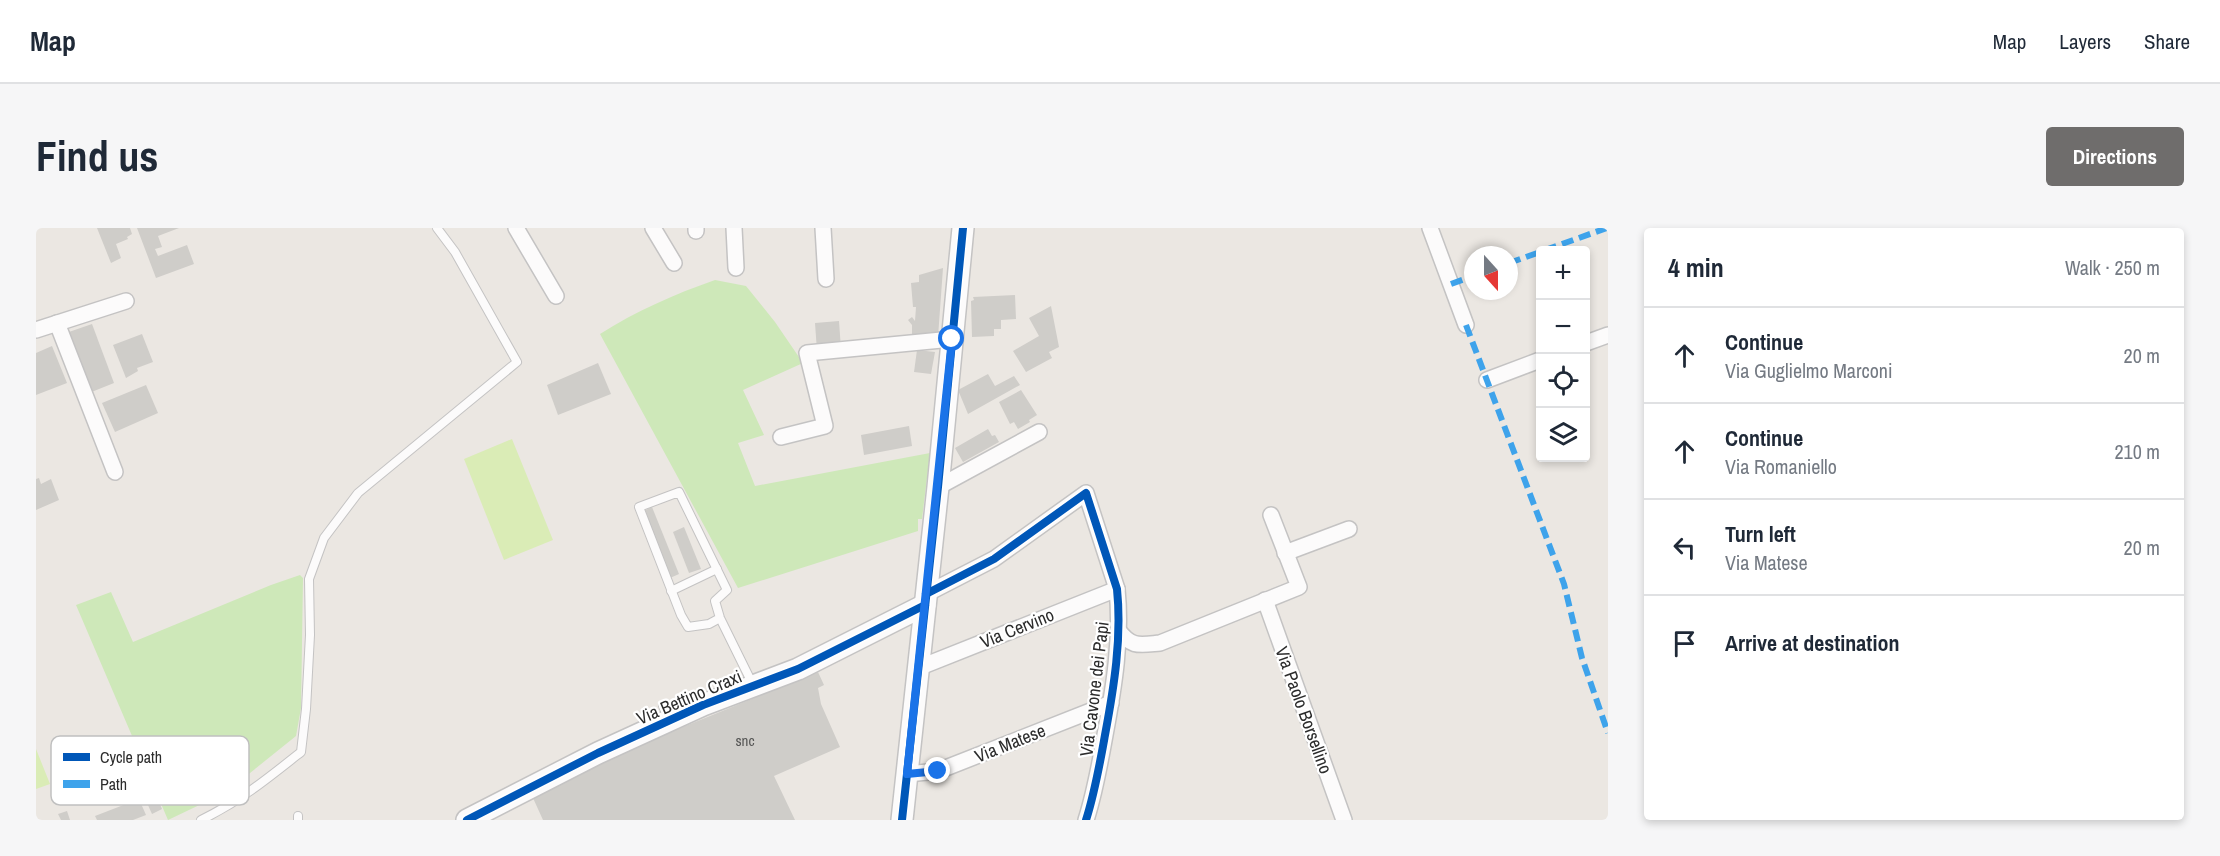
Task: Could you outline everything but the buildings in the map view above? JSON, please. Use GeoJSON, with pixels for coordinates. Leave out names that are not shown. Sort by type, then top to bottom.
{"type":"FeatureCollection","features":[{"type":"Feature","properties":{"kind":"street"},"geometry":{"type":"LineString","coordinates":[[516,228],[556,296]]}},
{"type":"Feature","properties":{"kind":"street"},"geometry":{"type":"LineString","coordinates":[[653,228],[674,263]]}},
{"type":"Feature","properties":{"kind":"street"},"geometry":{"type":"LineString","coordinates":[[734,228],[736,268]]}},
{"type":"Feature","properties":{"kind":"street"},"geometry":{"type":"LineString","coordinates":[[823,228],[826,279]]}},
{"type":"Feature","properties":{"kind":"street"},"geometry":{"type":"LineString","coordinates":[[902,820],[963,228]]}},
{"type":"Feature","properties":{"kind":"street"},"geometry":{"type":"LineString","coordinates":[[1430,228],[1466,325]]}},
{"type":"Feature","properties":{"kind":"street"},"geometry":{"type":"LineString","coordinates":[[36,330],[126,300]]}},
{"type":"Feature","properties":{"kind":"street"},"geometry":{"type":"LineString","coordinates":[[57,323],[115,472]]}},
{"type":"Feature","properties":{"kind":"street"},"geometry":{"type":"LineString","coordinates":[[1590,342],[1608,335]]}},
{"type":"Feature","properties":{"kind":"street"},"geometry":{"type":"LineString","coordinates":[[781,436],[825,426],[807,353],[952,339]]}},
{"type":"Feature","properties":{"kind":"street"},"geometry":{"type":"LineString","coordinates":[[1487,380],[1536,362]]}},
{"type":"Feature","properties":{"kind":"street"},"geometry":{"type":"LineString","coordinates":[[938,487],[1039,432]]}},
{"type":"Feature","properties":{"kind":"street","name":"Via Cavone dei Papi"},"geometry":{"type":"LineString","coordinates":[[926,599],[994,559],[1086,493],[1117,589],[1118,630],[1111,703],[1097,778],[1086,820]]}},
{"type":"Feature","properties":{"kind":"street"},"geometry":{"type":"LineString","coordinates":[[1118,630],[1127,641],[1140,645],[1160,643],[1299,587],[1271,515]]}},
{"type":"Feature","properties":{"kind":"street"},"geometry":{"type":"LineString","coordinates":[[1286,553],[1349,529]]}},
{"type":"Feature","properties":{"kind":"street","name":"Via Cervino"},"geometry":{"type":"LineString","coordinates":[[918,668],[1117,589]]}},
{"type":"Feature","properties":{"kind":"street","name":"Via Bettino Craxi"},"geometry":{"type":"LineString","coordinates":[[467,820],[490,805],[666,713],[754,686],[798,669],[926,599]]}},
{"type":"Feature","properties":{"kind":"street","name":"Via Paolo Borsellino"},"geometry":{"type":"LineString","coordinates":[[1265,600],[1344,820]]}},
{"type":"Feature","properties":{"kind":"street","name":"Via Matese"},"geometry":{"type":"LineString","coordinates":[[907,774],[938,771],[1111,703]]}},
{"type":"Feature","properties":{"kind":"lane"},"geometry":{"type":"LineString","coordinates":[[249,793],[301,752],[310,635],[309,579],[324,538],[358,493],[517,362],[461,261],[437,228]]}},
{"type":"Feature","properties":{"kind":"lane"},"geometry":{"type":"LineString","coordinates":[[720,618],[709,624],[688,627],[671,591],[639,507],[679,492],[727,590],[715,601],[720,618],[754,686]]}},
{"type":"Feature","properties":{"kind":"lane"},"geometry":{"type":"LineString","coordinates":[[671,591],[717,569]]}},
{"type":"Feature","properties":{"kind":"lane"},"geometry":{"type":"LineString","coordinates":[[201,820],[232,805]]}},
{"type":"Feature","properties":{"kind":"green space"},"geometry":{"type":"Polygon","coordinates":[[[715,280],[746,286],[775,322],[803,363],[743,390],[764,435],[738,443],[755,486],[930,453],[922,519],[918,519],[918,531],[738,588],[600,334],[656,304],[715,280]]]}},
{"type":"Feature","properties":{"kind":"green space"},"geometry":{"type":"Polygon","coordinates":[[[512,439],[553,540],[504,560],[464,459],[512,439]]]}},
{"type":"Feature","properties":{"kind":"green space"},"geometry":{"type":"Polygon","coordinates":[[[300,575],[303,578],[301,708],[296,736],[249,774],[249,736],[132,736],[76,605],[111,592],[133,642],[300,575]]]}},
{"type":"Feature","properties":{"kind":"green space"},"geometry":{"type":"Polygon","coordinates":[[[36,749],[50,784],[36,789],[36,749]]]}},
{"type":"Feature","properties":{"kind":"green space"},"geometry":{"type":"Polygon","coordinates":[[[162,805],[199,805],[168,820],[162,805]]]}},
{"type":"Feature","properties":{"kind":"marked path"},"geometry":{"type":"LineString","coordinates":[[1556,246],[1607,228]]}},
{"type":"Feature","properties":{"kind":"marked path"},"geometry":{"type":"LineString","coordinates":[[1518,260],[1536,253]]}},
{"type":"Feature","properties":{"kind":"marked path"},"geometry":{"type":"LineString","coordinates":[[1451,284],[1464,279]]}},
{"type":"Feature","properties":{"kind":"marked path"},"geometry":{"type":"LineString","coordinates":[[1466,325],[1564,584],[1582,658],[1608,733]]}},
{"type":"Feature","properties":{"kind":"cycle path"},"geometry":{"type":"LineString","coordinates":[[902,820],[963,228]]}},
{"type":"Feature","properties":{"kind":"cycle path"},"geometry":{"type":"LineString","coordinates":[[926,594],[994,559],[1086,493],[1117,589],[1118,607],[1116,662],[1111,699],[1097,778],[1086,820]]}},
{"type":"Feature","properties":{"kind":"cycle path"},"geometry":{"type":"LineString","coordinates":[[467,820],[598,753],[703,705],[798,669],[925,605]]}},
{"type":"Feature","properties":{"kind":"route"},"geometry":{"type":"LineString","coordinates":[[938,771],[907,774],[952,339]]}}]}
